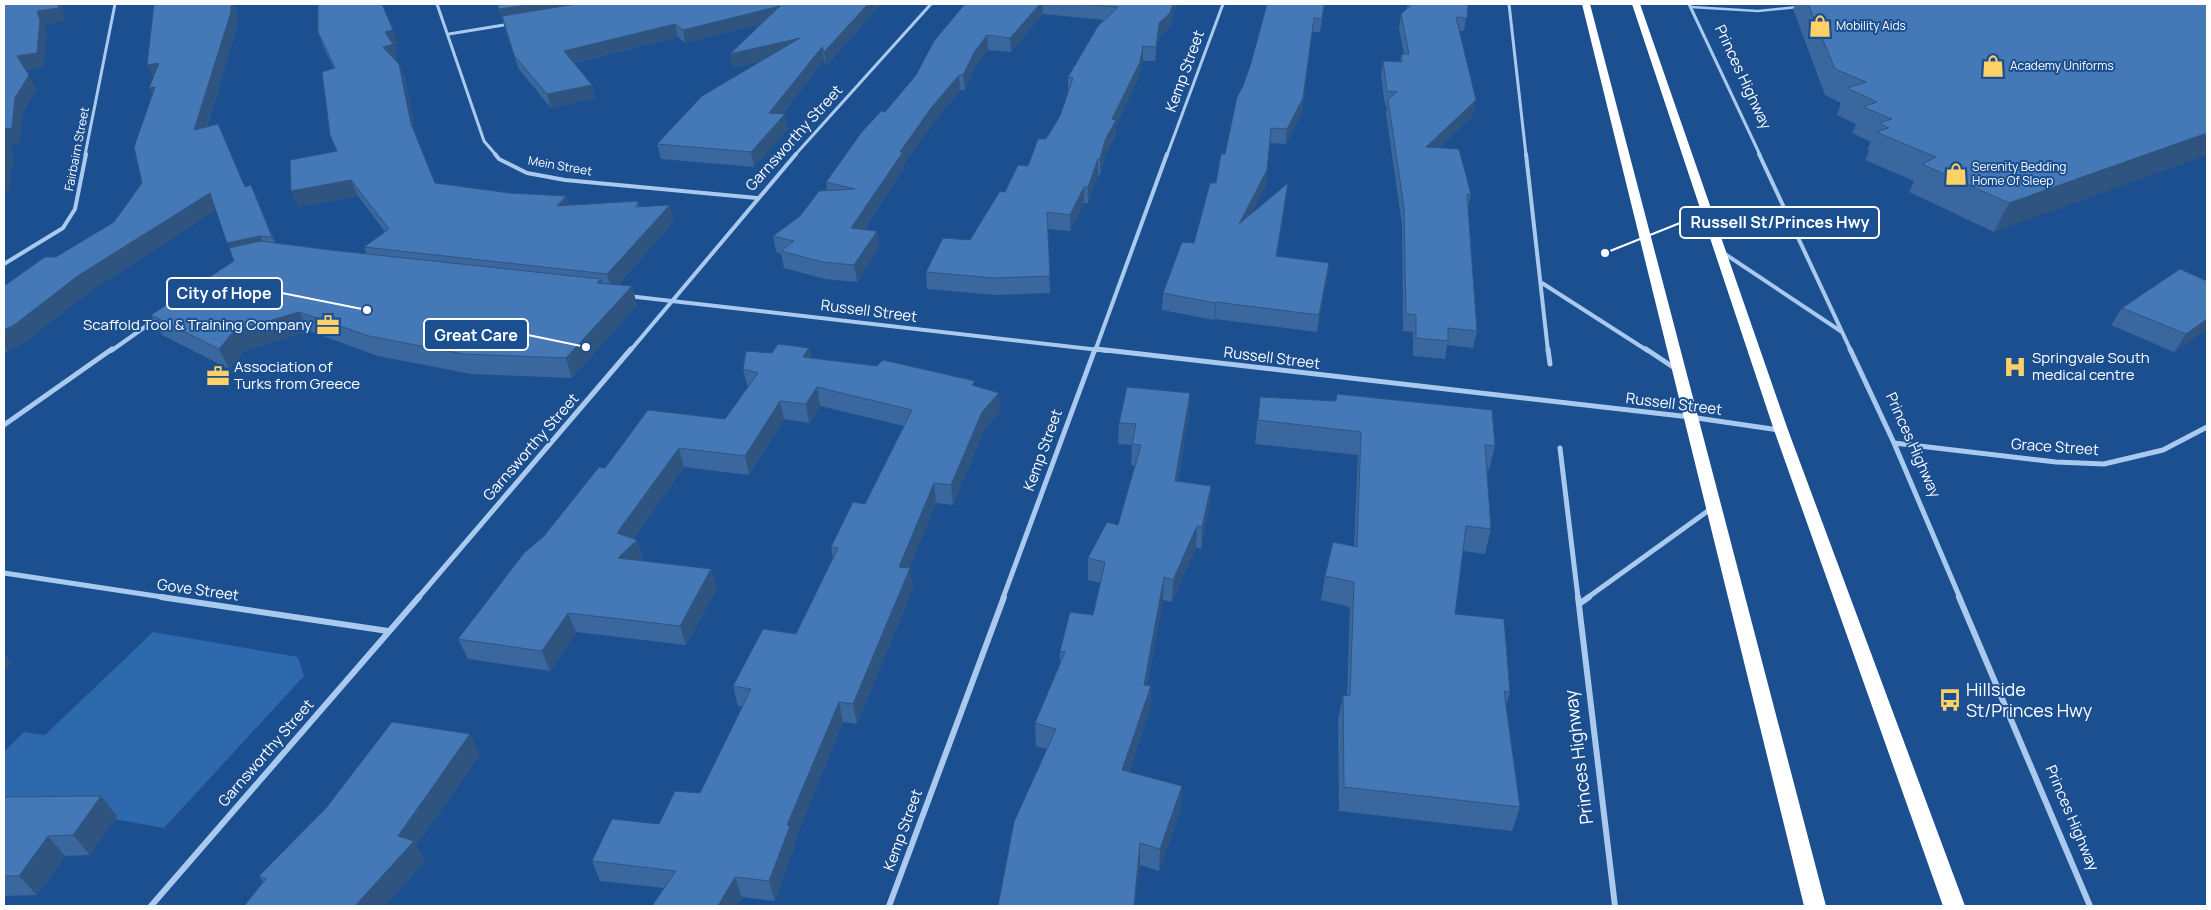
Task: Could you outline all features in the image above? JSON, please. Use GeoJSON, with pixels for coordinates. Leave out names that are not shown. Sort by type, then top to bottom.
{"type":"FeatureCollection","features":[{"type":"Feature","properties":{"kind":"highway"},"geometry":{"type":"LineString","coordinates":[[1586,4],[1815,906]]}},
{"type":"Feature","properties":{"kind":"highway"},"geometry":{"type":"LineString","coordinates":[[1636,4],[1781,430],[1954,906]]}},
{"type":"Feature","properties":{"kind":"street","name":"Fairbairn Street"},"geometry":{"type":"LineString","coordinates":[[4,264],[62,228],[75,209],[115,4]]}},
{"type":"Feature","properties":{"kind":"street","name":"Mein Street"},"geometry":{"type":"LineString","coordinates":[[437,4],[449,34],[484,141],[499,159],[527,173],[565,180],[757,198]]}},
{"type":"Feature","properties":{"kind":"street","name":"Garnsworthy Street"},"geometry":{"type":"LineString","coordinates":[[150,906],[672,301],[757,198],[930,4]]}},
{"type":"Feature","properties":{"kind":"street","name":"Kemp Street"},"geometry":{"type":"LineString","coordinates":[[888,906],[1223,4]]}},
{"type":"Feature","properties":{"kind":"street"},"geometry":{"type":"LineString","coordinates":[[1509,4],[1550,364]]}},
{"type":"Feature","properties":{"kind":"street","name":"Princes Highway"},"geometry":{"type":"LineString","coordinates":[[1690,5],[1894,443],[2090,906]]}},
{"type":"Feature","properties":{"kind":"street"},"geometry":{"type":"LineString","coordinates":[[449,34],[518,23]]}},
{"type":"Feature","properties":{"kind":"street"},"geometry":{"type":"LineString","coordinates":[[1720,250],[1842,332]]}},
{"type":"Feature","properties":{"kind":"street"},"geometry":{"type":"LineString","coordinates":[[1542,283],[1679,371]]}},
{"type":"Feature","properties":{"kind":"street","name":"Russell Street"},"geometry":{"type":"LineString","coordinates":[[618,295],[1690,417],[1781,430]]}},
{"type":"Feature","properties":{"kind":"street"},"geometry":{"type":"LineString","coordinates":[[4,425],[163,315]]}},
{"type":"Feature","properties":{"kind":"street","name":"Grace Street"},"geometry":{"type":"LineString","coordinates":[[1894,443],[2056,462],[2104,464],[2163,450],[2207,427]]}},
{"type":"Feature","properties":{"kind":"street","name":"Princes Highway"},"geometry":{"type":"LineString","coordinates":[[1560,448],[1615,906]]}},
{"type":"Feature","properties":{"kind":"street"},"geometry":{"type":"LineString","coordinates":[[1579,604],[1713,507]]}},
{"type":"Feature","properties":{"kind":"street","name":"Gove Street"},"geometry":{"type":"LineString","coordinates":[[4,573],[388,631]]}},
{"type":"Feature","properties":{"kind":"lane"},"geometry":{"type":"LineString","coordinates":[[1690,5],[1758,11],[1800,6]]}},
{"type":"Feature","properties":{"kind":"shaded area"},"geometry":{"type":"Polygon","coordinates":[[[153,632],[298,657],[304,676],[164,828],[4,799],[4,752],[24,732],[45,735],[153,632]]]}},
{"type":"Feature","properties":{"kind":"building"},"geometry":{"type":"Polygon","coordinates":[[[4,4],[58,4],[59,8],[37,11],[40,20],[37,53],[17,56],[29,75],[15,98],[12,128],[4,129],[4,4]]]}},
{"type":"Feature","properties":{"kind":"building"},"geometry":{"type":"Polygon","coordinates":[[[154,4],[231,4],[231,12],[194,130],[218,124],[245,187],[251,185],[272,237],[260,236],[227,243],[210,193],[79,275],[14,325],[4,330],[4,286],[45,257],[56,257],[114,222],[142,183],[134,147],[155,87],[149,88],[159,63],[147,65],[154,4]]]}},
{"type":"Feature","properties":{"kind":"building"},"geometry":{"type":"Polygon","coordinates":[[[318,4],[382,4],[393,30],[385,32],[393,44],[383,47],[399,64],[411,124],[435,183],[509,193],[566,196],[557,206],[638,201],[636,207],[670,205],[607,274],[364,247],[389,229],[351,180],[291,191],[290,160],[337,151],[330,135],[322,72],[335,68],[318,32],[318,4]]]}},
{"type":"Feature","properties":{"kind":"building"},"geometry":{"type":"Polygon","coordinates":[[[498,4],[535,4],[499,9],[498,4]]]}},
{"type":"Feature","properties":{"kind":"building"},"geometry":{"type":"Polygon","coordinates":[[[576,4],[868,4],[824,52],[822,47],[769,113],[785,114],[751,152],[657,144],[702,96],[800,38],[730,54],[780,6],[683,30],[675,24],[564,51],[592,85],[547,94],[514,55],[502,16],[576,4]]]}},
{"type":"Feature","properties":{"kind":"building"},"geometry":{"type":"Polygon","coordinates":[[[965,4],[1040,4],[1010,38],[987,35],[975,51],[963,75],[959,75],[931,108],[851,228],[877,231],[854,265],[822,262],[781,251],[794,241],[773,236],[800,216],[819,191],[855,189],[826,182],[861,133],[881,111],[885,112],[916,75],[934,41],[965,4]]]}},
{"type":"Feature","properties":{"kind":"building"},"geometry":{"type":"Polygon","coordinates":[[[1077,4],[1173,4],[1170,13],[1159,23],[1156,47],[1143,46],[1140,62],[1112,119],[1116,120],[1105,140],[1100,159],[1098,159],[1088,187],[1084,187],[1070,215],[1047,212],[1050,276],[994,278],[926,272],[943,238],[970,240],[1000,191],[1005,192],[1018,165],[1028,166],[1038,139],[1046,139],[1060,116],[1073,78],[1068,77],[1098,26],[1118,7],[1077,4]]]}},
{"type":"Feature","properties":{"kind":"building"},"geometry":{"type":"Polygon","coordinates":[[[1267,4],[1324,4],[1322,19],[1314,18],[1303,98],[1287,129],[1271,128],[1267,170],[1239,224],[1288,183],[1276,256],[1329,263],[1319,315],[1215,303],[1163,293],[1182,242],[1194,243],[1210,183],[1216,183],[1221,154],[1225,154],[1237,97],[1251,63],[1267,4]]]}},
{"type":"Feature","properties":{"kind":"building"},"geometry":{"type":"Polygon","coordinates":[[[1411,4],[1468,4],[1467,18],[1456,17],[1476,100],[1426,147],[1459,149],[1471,194],[1467,194],[1477,331],[1448,328],[1448,341],[1416,338],[1416,315],[1406,314],[1404,208],[1388,99],[1397,92],[1387,91],[1383,61],[1402,62],[1401,54],[1409,54],[1401,14],[1411,4]]]}},
{"type":"Feature","properties":{"kind":"building"},"geometry":{"type":"Polygon","coordinates":[[[1808,4],[2207,4],[2207,133],[2009,203],[1922,164],[1936,157],[1876,132],[1889,128],[1879,123],[1892,119],[1863,107],[1877,102],[1847,88],[1866,82],[1835,69],[1808,4]]]}},
{"type":"Feature","properties":{"kind":"building"},"geometry":{"type":"Polygon","coordinates":[[[260,241],[601,279],[597,283],[632,286],[566,358],[463,354],[369,336],[299,312],[234,331],[219,349],[151,315],[234,261],[229,248],[260,241]]]}},
{"type":"Feature","properties":{"kind":"building"},"geometry":{"type":"Polygon","coordinates":[[[2180,269],[2207,281],[2207,319],[2186,334],[2122,308],[2180,269]]]}},
{"type":"Feature","properties":{"kind":"building"},"geometry":{"type":"Polygon","coordinates":[[[778,344],[809,348],[803,357],[877,366],[883,360],[975,381],[972,385],[999,393],[982,412],[951,485],[934,483],[899,567],[910,568],[853,704],[839,702],[787,825],[790,826],[769,881],[735,877],[718,906],[652,906],[676,871],[592,861],[612,819],[659,824],[675,791],[700,793],[751,689],[733,686],[763,629],[796,634],[838,548],[831,547],[853,502],[865,504],[912,410],[817,387],[806,404],[780,401],[745,456],[679,448],[617,533],[637,540],[618,558],[711,569],[680,626],[568,613],[542,651],[458,639],[524,553],[544,536],[599,467],[605,468],[648,410],[725,419],[758,373],[743,369],[746,351],[772,353],[778,344]]]}},
{"type":"Feature","properties":{"kind":"building"},"geometry":{"type":"Polygon","coordinates":[[[1127,387],[1190,393],[1175,481],[1211,486],[1202,527],[1197,526],[1173,580],[1164,577],[1144,685],[1151,686],[1122,770],[1182,786],[1160,849],[1140,843],[1134,906],[998,906],[1014,822],[1056,729],[1035,723],[1065,652],[1060,651],[1070,612],[1093,615],[1105,562],[1088,558],[1107,522],[1118,525],[1141,445],[1132,444],[1136,424],[1119,423],[1127,387]]]}},
{"type":"Feature","properties":{"kind":"building"},"geometry":{"type":"Polygon","coordinates":[[[1337,394],[1492,410],[1495,446],[1485,445],[1491,529],[1466,526],[1455,614],[1504,619],[1510,692],[1504,691],[1520,807],[1344,787],[1343,695],[1350,696],[1354,582],[1325,576],[1333,542],[1357,547],[1361,432],[1258,420],[1260,397],[1336,401],[1337,394]]]}},
{"type":"Feature","properties":{"kind":"building"},"geometry":{"type":"Polygon","coordinates":[[[392,722],[470,734],[398,836],[414,841],[355,906],[244,906],[266,879],[259,876],[326,808],[392,722]]]}},
{"type":"Feature","properties":{"kind":"building"},"geometry":{"type":"Polygon","coordinates":[[[101,796],[73,835],[48,836],[19,876],[4,876],[5,797],[101,796]]]}},
{"type":"Feature","properties":{"kind":"place","name":"Mobility Aids"},"geometry":{"type":"Point","coordinates":[1820,26]}},
{"type":"Feature","properties":{"kind":"place","name":"Academy Uniforms"},"geometry":{"type":"Point","coordinates":[1993,66]}},
{"type":"Feature","properties":{"kind":"place","name":"Serenity Bedding Home Of Sleep"},"geometry":{"type":"Point","coordinates":[1956,174]}},
{"type":"Feature","properties":{"kind":"place","name":"Russell St/Princes Hwy"},"geometry":{"type":"Point","coordinates":[1605,253]}},
{"type":"Feature","properties":{"kind":"place","name":"City of Hope"},"geometry":{"type":"Point","coordinates":[367,310]}},
{"type":"Feature","properties":{"kind":"place","name":"Scaffold Tool & Training Company"},"geometry":{"type":"Point","coordinates":[328,325]}},
{"type":"Feature","properties":{"kind":"place","name":"Great Care"},"geometry":{"type":"Point","coordinates":[586,347]}},
{"type":"Feature","properties":{"kind":"place","name":"Springvale South medical centre"},"geometry":{"type":"Point","coordinates":[2015,367]}},
{"type":"Feature","properties":{"kind":"place","name":"Association of Turks from Greece"},"geometry":{"type":"Point","coordinates":[218,376]}},
{"type":"Feature","properties":{"kind":"place","name":"Hillside St/Princes Hwy"},"geometry":{"type":"Point","coordinates":[1950,700]}}]}
